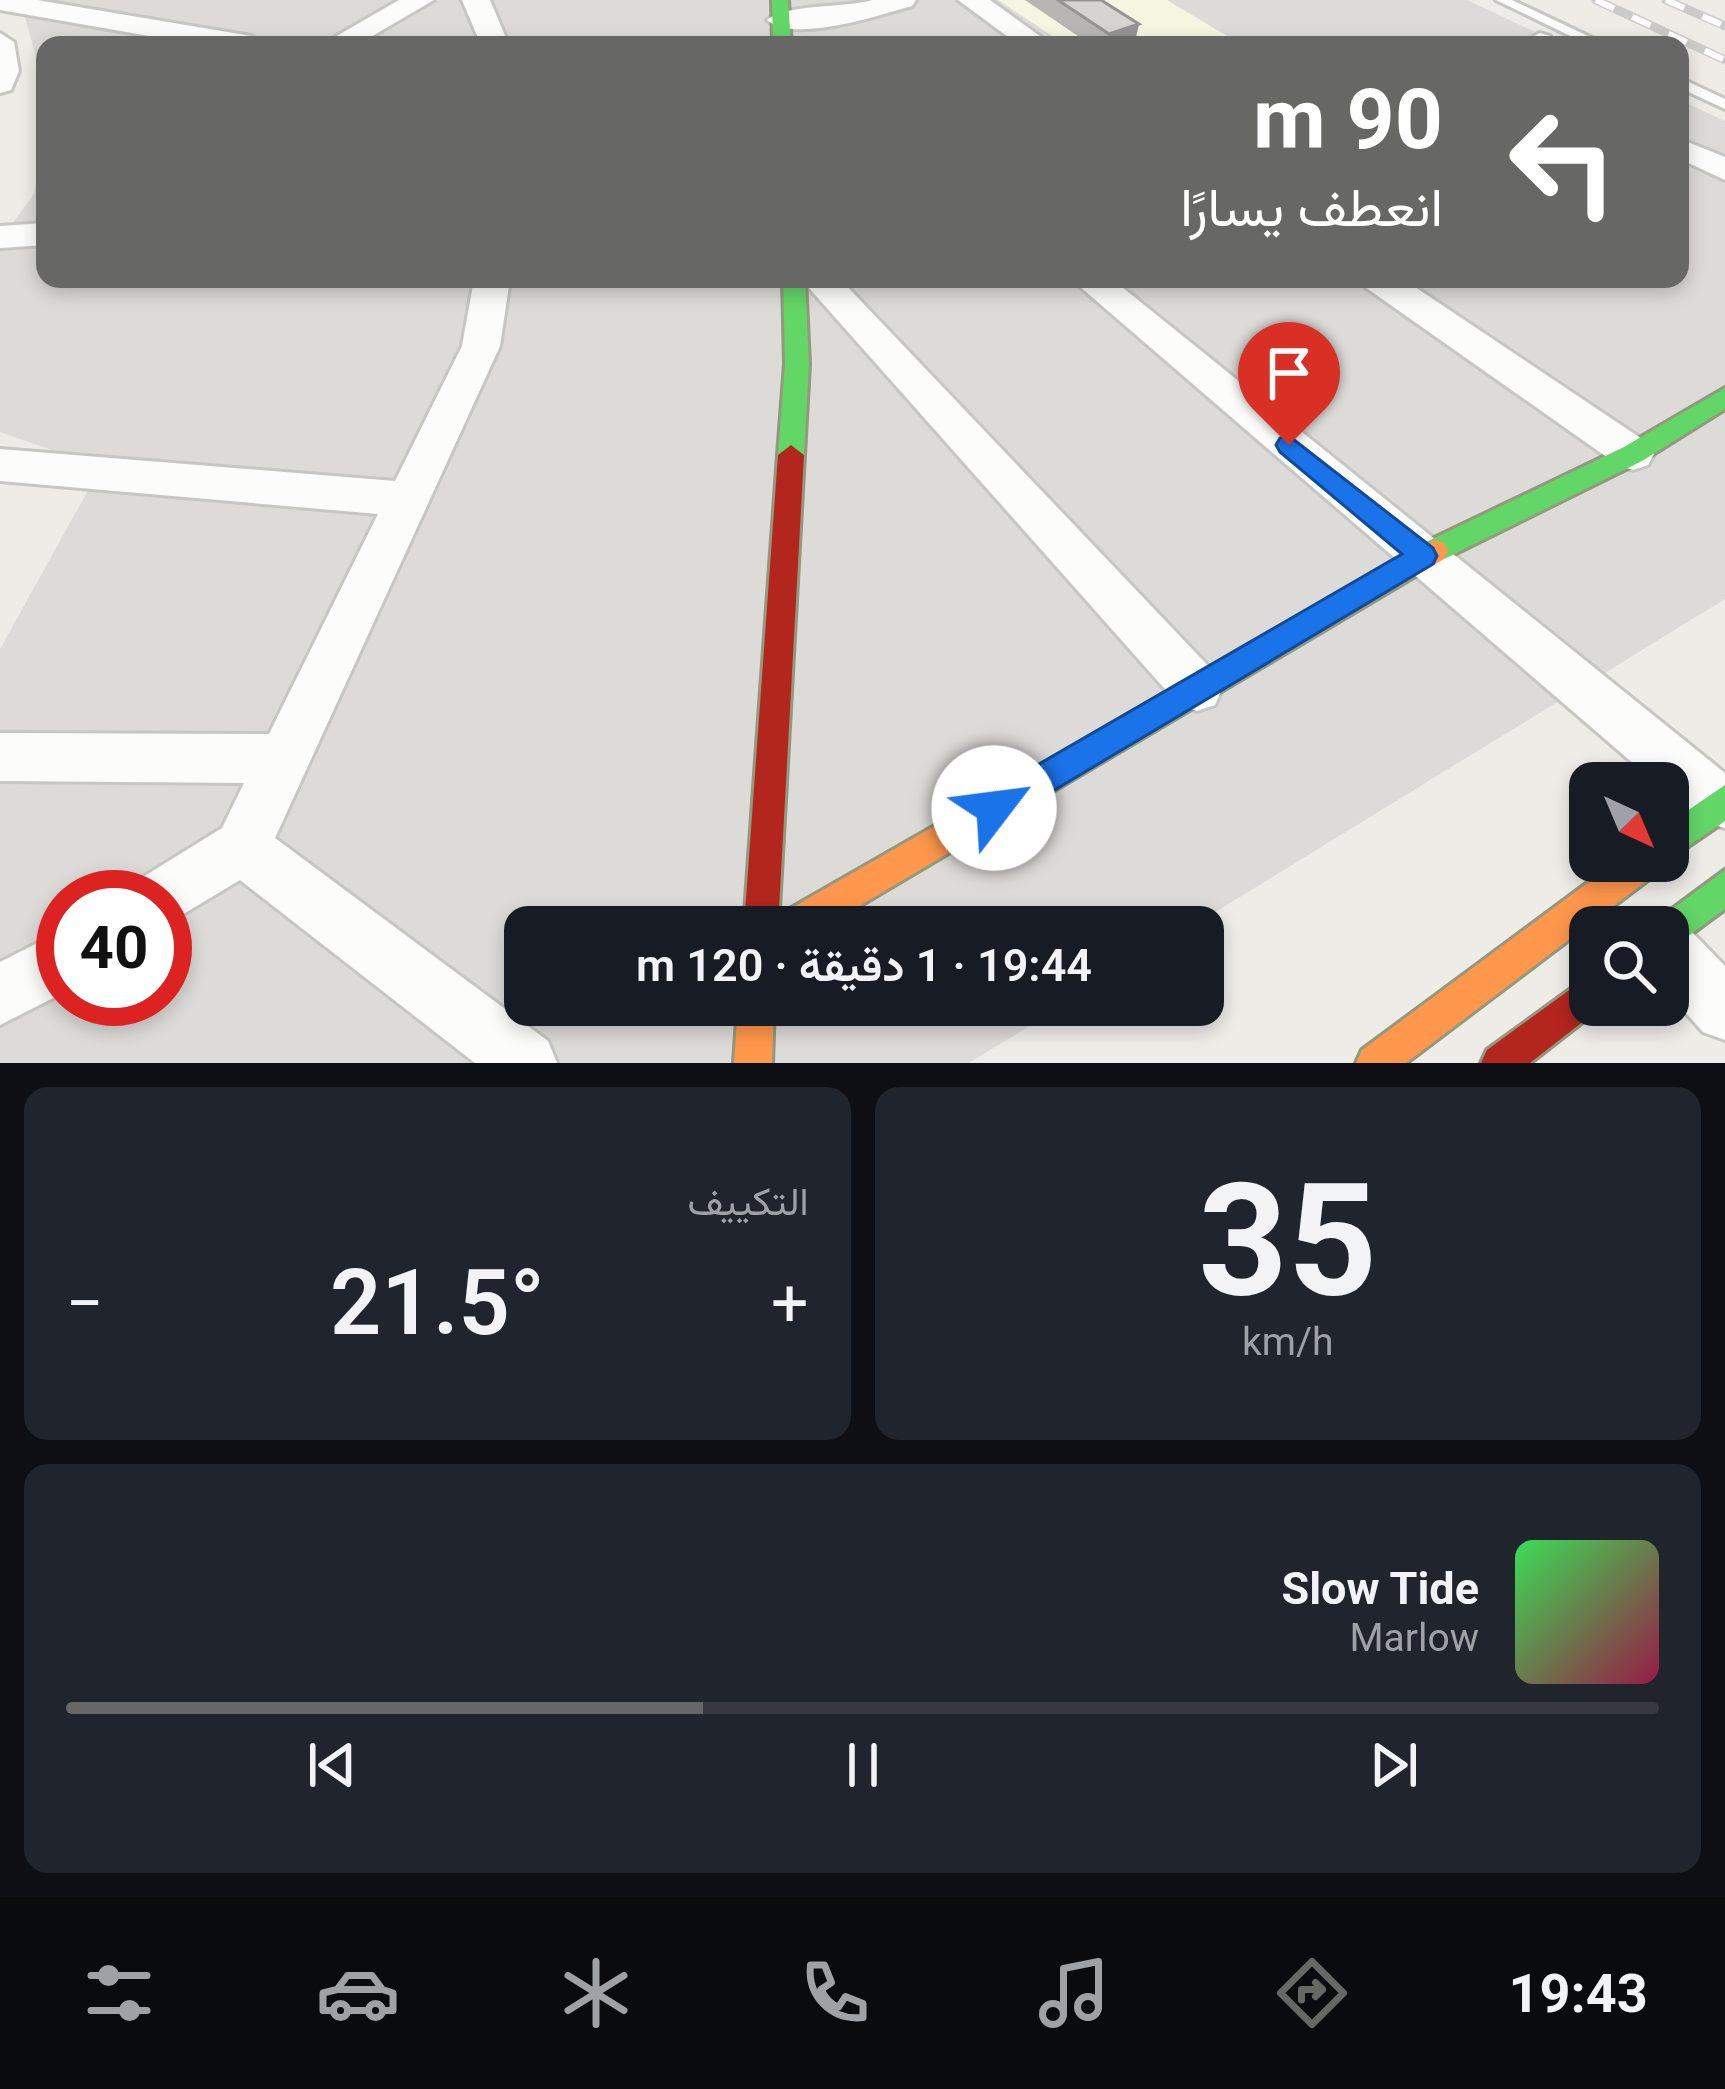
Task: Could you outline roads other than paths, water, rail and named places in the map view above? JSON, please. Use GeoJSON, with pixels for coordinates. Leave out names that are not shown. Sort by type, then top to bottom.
{"type":"FeatureCollection","features":[{"type":"Feature","properties":{"kind":"street"},"geometry":{"type":"LineString","coordinates":[[352,36],[420,0]]}},
{"type":"Feature","properties":{"kind":"street"},"geometry":{"type":"LineString","coordinates":[[476,0],[486,36]]}},
{"type":"Feature","properties":{"kind":"street"},"geometry":{"type":"LineString","coordinates":[[781,22],[824,20],[902,0]]}},
{"type":"Feature","properties":{"kind":"street"},"geometry":{"type":"LineString","coordinates":[[972,0],[1024,36]]}},
{"type":"Feature","properties":{"kind":"street"},"geometry":{"type":"LineString","coordinates":[[0,2],[198,36]]}},
{"type":"Feature","properties":{"kind":"street"},"geometry":{"type":"LineString","coordinates":[[1689,143],[1722,117]]}},
{"type":"Feature","properties":{"kind":"street"},"geometry":{"type":"LineString","coordinates":[[1689,153],[1725,170]]}},
{"type":"Feature","properties":{"kind":"street"},"geometry":{"type":"LineString","coordinates":[[0,236],[36,234]]}},
{"type":"Feature","properties":{"kind":"street"},"geometry":{"type":"LineString","coordinates":[[192,879],[242,847],[482,346],[491,288]]}},
{"type":"Feature","properties":{"kind":"street"},"geometry":{"type":"LineString","coordinates":[[762,906],[797,364],[794,288]]}},
{"type":"Feature","properties":{"kind":"street"},"geometry":{"type":"LineString","coordinates":[[827,288],[1197,689]]}},
{"type":"Feature","properties":{"kind":"street"},"geometry":{"type":"LineString","coordinates":[[1100,288],[1723,803],[1689,828]]}},
{"type":"Feature","properties":{"kind":"street"},"geometry":{"type":"LineString","coordinates":[[1411,288],[1633,454]]}},
{"type":"Feature","properties":{"kind":"street"},"geometry":{"type":"LineString","coordinates":[[827,906],[1423,556],[1633,454],[1725,397]]}},
{"type":"Feature","properties":{"kind":"street"},"geometry":{"type":"LineString","coordinates":[[0,465],[409,499]]}},
{"type":"Feature","properties":{"kind":"street"},"geometry":{"type":"LineString","coordinates":[[0,758],[284,760]]}},
{"type":"Feature","properties":{"kind":"street"},"geometry":{"type":"LineString","coordinates":[[242,847],[526,1063]]}},
{"type":"Feature","properties":{"kind":"street"},"geometry":{"type":"LineString","coordinates":[[1375,1063],[1617,882]]}},
{"type":"Feature","properties":{"kind":"street"},"geometry":{"type":"LineString","coordinates":[[1689,916],[1725,887]]}},
{"type":"Feature","properties":{"kind":"street"},"geometry":{"type":"LineString","coordinates":[[1689,972],[1725,1010]]}},
{"type":"Feature","properties":{"kind":"street"},"geometry":{"type":"LineString","coordinates":[[0,994],[36,975]]}},
{"type":"Feature","properties":{"kind":"street"},"geometry":{"type":"LineString","coordinates":[[1500,1063],[1569,1009]]}},
{"type":"Feature","properties":{"kind":"street"},"geometry":{"type":"LineString","coordinates":[[753,1063],[755,1026]]}},
{"type":"Feature","properties":{"kind":"lane"},"geometry":{"type":"LineString","coordinates":[[1502,0],[1580,36]]}},
{"type":"Feature","properties":{"kind":"lane"},"geometry":{"type":"LineString","coordinates":[[1689,90],[1722,117]]}},
{"type":"Feature","properties":{"kind":"railway"},"geometry":{"type":"LineString","coordinates":[[1596,0],[1673,36]]}},
{"type":"Feature","properties":{"kind":"railway"},"geometry":{"type":"LineString","coordinates":[[1666,0],[1725,26]]}},
{"type":"Feature","properties":{"kind":"railway"},"geometry":{"type":"LineString","coordinates":[[1689,43],[1725,60]]}}]}
